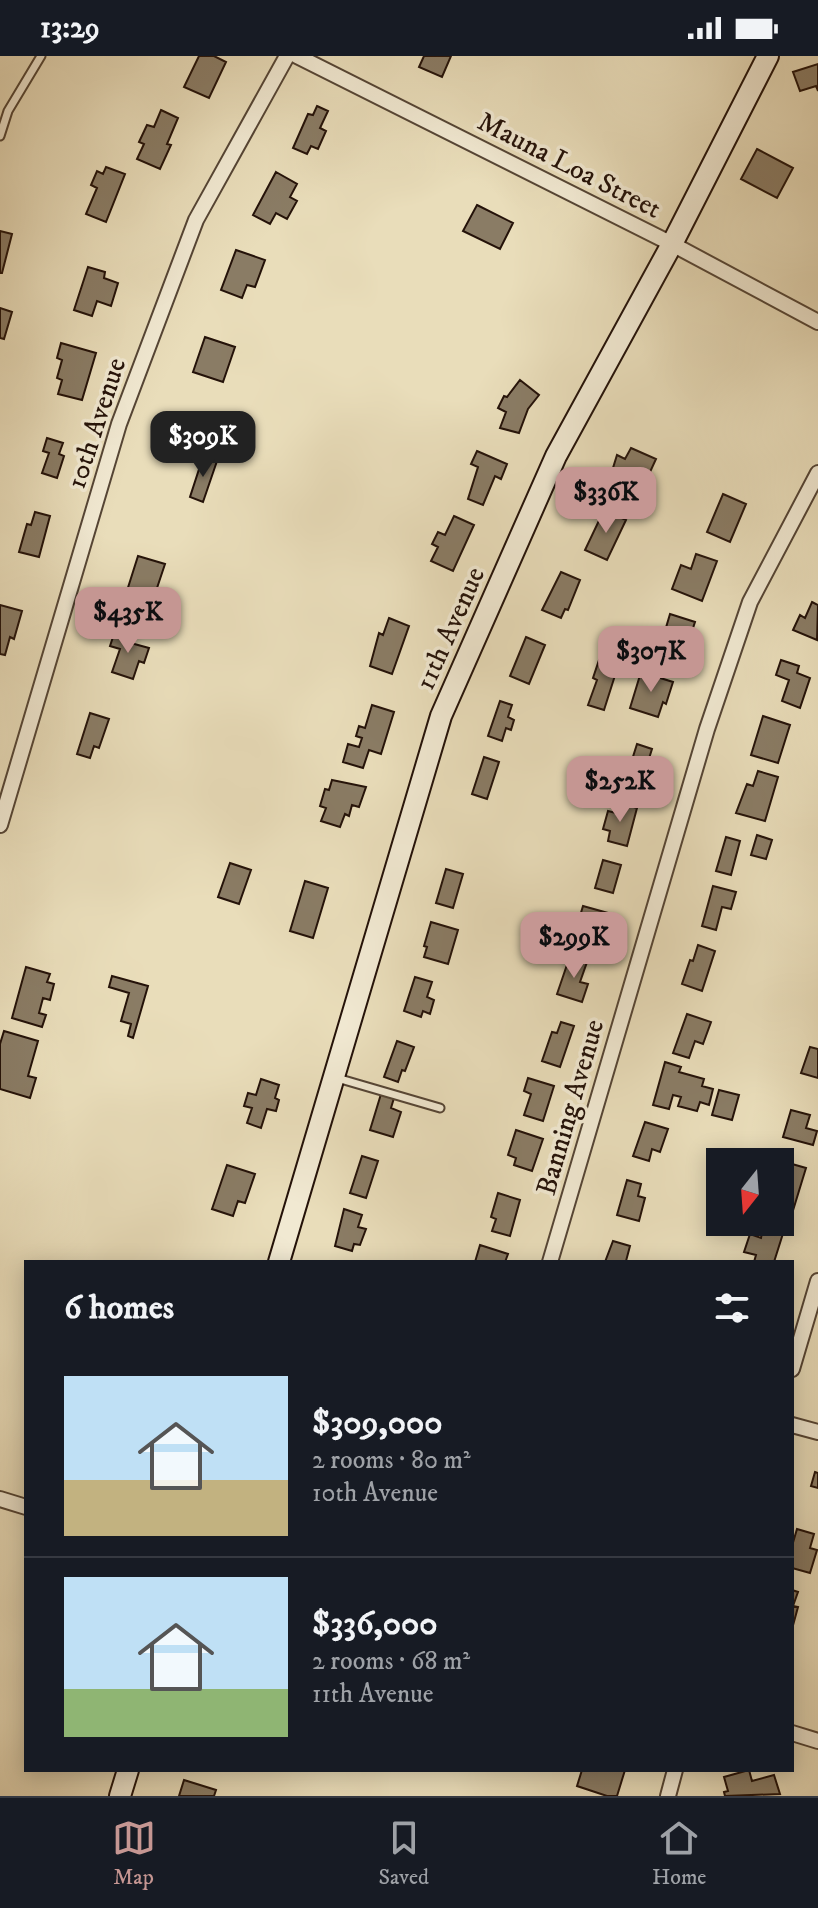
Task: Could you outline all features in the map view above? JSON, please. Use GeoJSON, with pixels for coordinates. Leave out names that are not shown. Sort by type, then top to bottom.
{"type":"FeatureCollection","features":[{"type":"Feature","properties":{"kind":"main road","name":"11th Avenue"},"geometry":{"type":"LineString","coordinates":[[280,1260],[441,716],[556,456],[672,244],[768,56]]}},
{"type":"Feature","properties":{"kind":"main road"},"geometry":{"type":"LineString","coordinates":[[120,1796],[127,1772]]}},
{"type":"Feature","properties":{"kind":"street","name":"10th Avenue"},"geometry":{"type":"LineString","coordinates":[[0,825],[119,424],[196,220],[287,56]]}},
{"type":"Feature","properties":{"kind":"street","name":"Mauna Loa Street"},"geometry":{"type":"LineString","coordinates":[[297,56],[672,244],[818,322]]}},
{"type":"Feature","properties":{"kind":"street","name":"Banning Avenue"},"geometry":{"type":"LineString","coordinates":[[551,1260],[703,744],[750,602],[818,473]]}},
{"type":"Feature","properties":{"kind":"street"},"geometry":{"type":"LineString","coordinates":[[794,1362],[818,1281]]}},
{"type":"Feature","properties":{"kind":"street"},"geometry":{"type":"LineString","coordinates":[[794,1426],[818,1432]]}},
{"type":"Feature","properties":{"kind":"street"},"geometry":{"type":"LineString","coordinates":[[0,1499],[24,1506]]}},
{"type":"Feature","properties":{"kind":"street"},"geometry":{"type":"LineString","coordinates":[[794,1734],[818,1741]]}},
{"type":"Feature","properties":{"kind":"street"},"geometry":{"type":"LineString","coordinates":[[668,1796],[674,1772]]}},
{"type":"Feature","properties":{"kind":"lane"},"geometry":{"type":"LineString","coordinates":[[0,136],[8,111],[41,56]]}},
{"type":"Feature","properties":{"kind":"lane"},"geometry":{"type":"LineString","coordinates":[[335,1077],[440,1108]]}},
{"type":"Feature","properties":{"kind":"building"},"geometry":{"type":"Polygon","coordinates":[[[199,56],[214,56],[226,62],[209,98],[184,87],[199,56]]]}},
{"type":"Feature","properties":{"kind":"building"},"geometry":{"type":"Polygon","coordinates":[[[424,56],[451,56],[442,77],[419,67],[424,56]]]}},
{"type":"Feature","properties":{"kind":"building"},"geometry":{"type":"Polygon","coordinates":[[[818,64],[818,91],[816,86],[800,91],[793,72],[818,64]]]}},
{"type":"Feature","properties":{"kind":"building"},"geometry":{"type":"Polygon","coordinates":[[[317,106],[328,111],[320,128],[326,131],[318,149],[311,146],[307,154],[293,148],[308,114],[313,115],[317,106]]]}},
{"type":"Feature","properties":{"kind":"building"},"geometry":{"type":"Polygon","coordinates":[[[161,110],[178,118],[160,169],[137,159],[144,144],[139,142],[147,125],[154,127],[161,110]]]}},
{"type":"Feature","properties":{"kind":"building"},"geometry":{"type":"Polygon","coordinates":[[[757,149],[793,168],[777,198],[741,179],[757,149]]]}},
{"type":"Feature","properties":{"kind":"building"},"geometry":{"type":"Polygon","coordinates":[[[106,167],[125,174],[106,222],[86,214],[97,188],[91,185],[97,171],[103,174],[106,167]]]}},
{"type":"Feature","properties":{"kind":"building"},"geometry":{"type":"Polygon","coordinates":[[[276,172],[297,184],[290,197],[297,201],[287,219],[276,213],[270,224],[253,215],[276,172]]]}},
{"type":"Feature","properties":{"kind":"building"},"geometry":{"type":"Polygon","coordinates":[[[477,205],[513,223],[500,249],[463,231],[477,205]]]}},
{"type":"Feature","properties":{"kind":"building"},"geometry":{"type":"Polygon","coordinates":[[[0,231],[12,234],[2,273],[0,273],[0,231]]]}},
{"type":"Feature","properties":{"kind":"building"},"geometry":{"type":"Polygon","coordinates":[[[236,250],[265,260],[255,287],[247,285],[242,298],[221,290],[236,250]]]}},
{"type":"Feature","properties":{"kind":"building"},"geometry":{"type":"Polygon","coordinates":[[[88,267],[105,272],[104,278],[118,283],[111,306],[97,301],[92,316],[74,310],[88,267]]]}},
{"type":"Feature","properties":{"kind":"building"},"geometry":{"type":"Polygon","coordinates":[[[0,308],[12,312],[4,339],[0,338],[0,308]]]}},
{"type":"Feature","properties":{"kind":"building"},"geometry":{"type":"Polygon","coordinates":[[[205,337],[235,347],[223,382],[193,372],[205,337]]]}},
{"type":"Feature","properties":{"kind":"building"},"geometry":{"type":"Polygon","coordinates":[[[61,343],[96,353],[82,400],[58,394],[62,380],[57,378],[62,360],[57,358],[61,343]]]}},
{"type":"Feature","properties":{"kind":"building"},"geometry":{"type":"Polygon","coordinates":[[[520,380],[539,395],[528,409],[519,433],[500,428],[506,412],[498,408],[504,396],[507,397],[520,380]]]}},
{"type":"Feature","properties":{"kind":"building"},"geometry":{"type":"Polygon","coordinates":[[[47,438],[63,443],[59,454],[64,456],[57,478],[42,473],[49,453],[43,451],[47,438]]]}},
{"type":"Feature","properties":{"kind":"building"},"geometry":{"type":"Polygon","coordinates":[[[631,448],[656,459],[645,483],[635,478],[629,491],[609,481],[617,455],[625,459],[631,448]]]}},
{"type":"Feature","properties":{"kind":"building"},"geometry":{"type":"Polygon","coordinates":[[[477,451],[507,464],[501,479],[495,476],[483,505],[468,499],[478,467],[471,464],[477,451]]]}},
{"type":"Feature","properties":{"kind":"building"},"geometry":{"type":"Polygon","coordinates":[[[203,457],[217,461],[203,502],[190,497],[203,457]]]}},
{"type":"Feature","properties":{"kind":"building"},"geometry":{"type":"Polygon","coordinates":[[[723,494],[746,504],[730,542],[707,532],[723,494]]]}},
{"type":"Feature","properties":{"kind":"building"},"geometry":{"type":"Polygon","coordinates":[[[604,510],[626,520],[607,560],[585,550],[604,510]]]}},
{"type":"Feature","properties":{"kind":"building"},"geometry":{"type":"Polygon","coordinates":[[[35,512],[50,516],[39,557],[19,552],[27,524],[31,525],[35,512]]]}},
{"type":"Feature","properties":{"kind":"building"},"geometry":{"type":"Polygon","coordinates":[[[454,516],[474,525],[453,571],[431,561],[438,547],[432,544],[438,532],[445,535],[454,516]]]}},
{"type":"Feature","properties":{"kind":"building"},"geometry":{"type":"Polygon","coordinates":[[[696,554],[717,561],[702,601],[672,589],[681,565],[691,569],[696,554]]]}},
{"type":"Feature","properties":{"kind":"building"},"geometry":{"type":"Polygon","coordinates":[[[138,556],[165,564],[156,591],[159,592],[155,606],[125,597],[138,556]]]}},
{"type":"Feature","properties":{"kind":"building"},"geometry":{"type":"Polygon","coordinates":[[[561,572],[580,580],[568,610],[565,609],[561,618],[542,610],[561,572]]]}},
{"type":"Feature","properties":{"kind":"building"},"geometry":{"type":"Polygon","coordinates":[[[812,602],[818,605],[817,640],[793,630],[800,615],[805,618],[812,602]]]}},
{"type":"Feature","properties":{"kind":"building"},"geometry":{"type":"Polygon","coordinates":[[[0,605],[22,611],[14,639],[10,637],[5,655],[0,654],[0,605]]]}},
{"type":"Feature","properties":{"kind":"building"},"geometry":{"type":"Polygon","coordinates":[[[670,614],[695,622],[679,671],[662,665],[672,634],[665,631],[670,614]]]}},
{"type":"Feature","properties":{"kind":"building"},"geometry":{"type":"Polygon","coordinates":[[[389,618],[409,626],[392,674],[370,666],[379,633],[383,635],[389,618]]]}},
{"type":"Feature","properties":{"kind":"building"},"geometry":{"type":"Polygon","coordinates":[[[115,631],[129,635],[127,642],[149,648],[144,663],[139,661],[133,679],[112,672],[120,649],[110,646],[115,631]]]}},
{"type":"Feature","properties":{"kind":"building"},"geometry":{"type":"Polygon","coordinates":[[[526,637],[545,645],[529,684],[510,676],[526,637]]]}},
{"type":"Feature","properties":{"kind":"building"},"geometry":{"type":"Polygon","coordinates":[[[599,660],[618,666],[604,710],[588,705],[597,680],[593,678],[599,660]]]}},
{"type":"Feature","properties":{"kind":"building"},"geometry":{"type":"Polygon","coordinates":[[[781,660],[799,666],[797,673],[810,678],[800,708],[782,701],[789,680],[776,675],[781,660]]]}},
{"type":"Feature","properties":{"kind":"building"},"geometry":{"type":"Polygon","coordinates":[[[641,672],[673,682],[658,717],[630,708],[641,672]]]}},
{"type":"Feature","properties":{"kind":"building"},"geometry":{"type":"Polygon","coordinates":[[[500,701],[512,705],[508,717],[514,720],[511,730],[506,728],[502,741],[488,736],[500,701]]]}},
{"type":"Feature","properties":{"kind":"building"},"geometry":{"type":"Polygon","coordinates":[[[372,705],[394,712],[381,754],[369,750],[363,768],[343,762],[348,744],[359,747],[362,738],[356,736],[359,726],[365,728],[372,705]]]}},
{"type":"Feature","properties":{"kind":"building"},"geometry":{"type":"Polygon","coordinates":[[[90,713],[109,719],[99,748],[94,746],[90,758],[77,754],[90,713]]]}},
{"type":"Feature","properties":{"kind":"building"},"geometry":{"type":"Polygon","coordinates":[[[763,716],[790,725],[778,763],[751,755],[763,716]]]}},
{"type":"Feature","properties":{"kind":"building"},"geometry":{"type":"Polygon","coordinates":[[[637,744],[652,749],[641,784],[626,779],[637,744]]]}},
{"type":"Feature","properties":{"kind":"building"},"geometry":{"type":"Polygon","coordinates":[[[484,757],[499,762],[487,799],[472,794],[484,757]]]}},
{"type":"Feature","properties":{"kind":"building"},"geometry":{"type":"Polygon","coordinates":[[[758,771],[778,777],[765,821],[736,813],[747,784],[753,786],[758,771]]]}},
{"type":"Feature","properties":{"kind":"building"},"geometry":{"type":"Polygon","coordinates":[[[332,780],[366,787],[359,807],[352,805],[349,816],[345,814],[340,827],[321,821],[326,808],[320,806],[325,789],[329,790],[332,780]]]}},
{"type":"Feature","properties":{"kind":"building"},"geometry":{"type":"Polygon","coordinates":[[[619,803],[637,808],[627,846],[608,841],[610,831],[603,829],[608,811],[616,813],[619,803]]]}},
{"type":"Feature","properties":{"kind":"building"},"geometry":{"type":"Polygon","coordinates":[[[757,835],[772,840],[766,859],[751,855],[757,835]]]}},
{"type":"Feature","properties":{"kind":"building"},"geometry":{"type":"Polygon","coordinates":[[[726,837],[740,841],[731,875],[716,871],[726,837]]]}},
{"type":"Feature","properties":{"kind":"building"},"geometry":{"type":"Polygon","coordinates":[[[603,860],[621,865],[613,893],[595,888],[603,860]]]}},
{"type":"Feature","properties":{"kind":"building"},"geometry":{"type":"Polygon","coordinates":[[[230,863],[251,870],[239,904],[218,897],[230,863]]]}},
{"type":"Feature","properties":{"kind":"building"},"geometry":{"type":"Polygon","coordinates":[[[446,869],[463,874],[453,908],[436,903],[446,869]]]}},
{"type":"Feature","properties":{"kind":"building"},"geometry":{"type":"Polygon","coordinates":[[[305,881],[328,888],[313,938],[290,931],[305,881]]]}},
{"type":"Feature","properties":{"kind":"building"},"geometry":{"type":"Polygon","coordinates":[[[713,886],[736,892],[731,909],[722,907],[716,930],[702,926],[713,886]]]}},
{"type":"Feature","properties":{"kind":"building"},"geometry":{"type":"Polygon","coordinates":[[[583,906],[608,913],[596,952],[579,947],[584,928],[577,926],[583,906]]]}},
{"type":"Feature","properties":{"kind":"building"},"geometry":{"type":"Polygon","coordinates":[[[431,922],[458,930],[448,964],[424,957],[431,922]]]}},
{"type":"Feature","properties":{"kind":"building"},"geometry":{"type":"Polygon","coordinates":[[[698,945],[715,951],[702,991],[682,984],[698,945]]]}},
{"type":"Feature","properties":{"kind":"building"},"geometry":{"type":"Polygon","coordinates":[[[570,956],[587,962],[580,982],[588,984],[582,1002],[557,994],[570,956]]]}},
{"type":"Feature","properties":{"kind":"building"},"geometry":{"type":"Polygon","coordinates":[[[26,967],[50,974],[47,982],[54,984],[50,1000],[43,998],[39,1013],[46,1015],[42,1027],[12,1018],[26,967]]]}},
{"type":"Feature","properties":{"kind":"building"},"geometry":{"type":"Polygon","coordinates":[[[112,976],[148,986],[133,1038],[128,1036],[131,1024],[121,1021],[129,993],[109,987],[112,976]]]}},
{"type":"Feature","properties":{"kind":"building"},"geometry":{"type":"Polygon","coordinates":[[[415,977],[432,982],[427,997],[434,1000],[430,1014],[423,1011],[421,1017],[404,1011],[415,977]]]}},
{"type":"Feature","properties":{"kind":"building"},"geometry":{"type":"Polygon","coordinates":[[[687,1014],[711,1022],[703,1044],[695,1041],[689,1058],[673,1053],[687,1014]]]}},
{"type":"Feature","properties":{"kind":"building"},"geometry":{"type":"Polygon","coordinates":[[[561,1022],[574,1026],[560,1067],[542,1061],[552,1032],[557,1033],[561,1022]]]}},
{"type":"Feature","properties":{"kind":"building"},"geometry":{"type":"Polygon","coordinates":[[[4,1031],[38,1041],[28,1076],[36,1078],[30,1098],[0,1089],[0,1044],[4,1031]]]}},
{"type":"Feature","properties":{"kind":"building"},"geometry":{"type":"Polygon","coordinates":[[[397,1041],[414,1047],[398,1082],[384,1077],[397,1041]]]}},
{"type":"Feature","properties":{"kind":"building"},"geometry":{"type":"Polygon","coordinates":[[[810,1047],[818,1049],[818,1078],[801,1073],[810,1047]]]}},
{"type":"Feature","properties":{"kind":"building"},"geometry":{"type":"Polygon","coordinates":[[[665,1062],[681,1067],[679,1072],[704,1079],[702,1086],[713,1089],[709,1105],[700,1102],[697,1111],[678,1106],[681,1097],[673,1095],[669,1109],[653,1105],[665,1062]]]}},
{"type":"Feature","properties":{"kind":"building"},"geometry":{"type":"Polygon","coordinates":[[[528,1078],[554,1086],[543,1121],[524,1115],[531,1094],[524,1091],[528,1078]]]}},
{"type":"Feature","properties":{"kind":"building"},"geometry":{"type":"Polygon","coordinates":[[[261,1079],[279,1085],[275,1098],[279,1100],[276,1111],[267,1109],[261,1128],[247,1123],[252,1108],[244,1106],[248,1093],[256,1095],[261,1079]]]}},
{"type":"Feature","properties":{"kind":"building"},"geometry":{"type":"Polygon","coordinates":[[[719,1090],[739,1095],[732,1120],[712,1115],[719,1090]]]}},
{"type":"Feature","properties":{"kind":"building"},"geometry":{"type":"Polygon","coordinates":[[[381,1094],[394,1098],[391,1108],[401,1112],[393,1137],[370,1130],[381,1094]]]}},
{"type":"Feature","properties":{"kind":"building"},"geometry":{"type":"Polygon","coordinates":[[[791,1110],[810,1115],[806,1128],[817,1131],[813,1145],[783,1137],[791,1110]]]}},
{"type":"Feature","properties":{"kind":"building"},"geometry":{"type":"Polygon","coordinates":[[[645,1122],[668,1129],[660,1152],[652,1149],[649,1161],[633,1156],[645,1122]]]}},
{"type":"Feature","properties":{"kind":"building"},"geometry":{"type":"Polygon","coordinates":[[[516,1130],[543,1139],[532,1171],[514,1165],[516,1158],[508,1155],[516,1130]]]}},
{"type":"Feature","properties":{"kind":"building"},"geometry":{"type":"Polygon","coordinates":[[[362,1156],[378,1161],[366,1198],[350,1193],[362,1156]]]}},
{"type":"Feature","properties":{"kind":"building"},"geometry":{"type":"Polygon","coordinates":[[[227,1165],[255,1174],[245,1203],[238,1201],[233,1216],[212,1209],[227,1165]]]}},
{"type":"Feature","properties":{"kind":"building"},"geometry":{"type":"Polygon","coordinates":[[[794,1165],[806,1168],[794,1207],[794,1165]]]}},
{"type":"Feature","properties":{"kind":"building"},"geometry":{"type":"Polygon","coordinates":[[[627,1180],[641,1184],[638,1196],[645,1198],[639,1221],[617,1215],[627,1180]]]}},
{"type":"Feature","properties":{"kind":"building"},"geometry":{"type":"Polygon","coordinates":[[[498,1193],[520,1200],[510,1236],[492,1231],[496,1219],[491,1217],[498,1193]]]}},
{"type":"Feature","properties":{"kind":"building"},"geometry":{"type":"Polygon","coordinates":[[[344,1209],[362,1215],[358,1227],[366,1229],[360,1245],[354,1244],[352,1251],[335,1246],[344,1209]]]}},
{"type":"Feature","properties":{"kind":"building"},"geometry":{"type":"Polygon","coordinates":[[[749,1236],[782,1236],[775,1260],[755,1260],[756,1255],[744,1252],[749,1236]]]}},
{"type":"Feature","properties":{"kind":"building"},"geometry":{"type":"Polygon","coordinates":[[[613,1241],[630,1246],[626,1260],[606,1260],[613,1241]]]}},
{"type":"Feature","properties":{"kind":"building"},"geometry":{"type":"Polygon","coordinates":[[[480,1245],[508,1254],[506,1260],[476,1260],[480,1245]]]}},
{"type":"Feature","properties":{"kind":"building"},"geometry":{"type":"Polygon","coordinates":[[[815,1472],[818,1473],[818,1488],[811,1486],[815,1472]]]}},
{"type":"Feature","properties":{"kind":"building"},"geometry":{"type":"Polygon","coordinates":[[[797,1529],[814,1534],[810,1548],[817,1550],[810,1573],[794,1569],[797,1529]]]}},
{"type":"Feature","properties":{"kind":"building"},"geometry":{"type":"Polygon","coordinates":[[[581,1772],[624,1772],[617,1796],[607,1796],[577,1786],[581,1772]]]}},
{"type":"Feature","properties":{"kind":"building"},"geometry":{"type":"Polygon","coordinates":[[[750,1772],[752,1781],[774,1775],[780,1794],[725,1796],[724,1792],[728,1791],[724,1777],[750,1772]]]}},
{"type":"Feature","properties":{"kind":"building"},"geometry":{"type":"Polygon","coordinates":[[[184,1780],[216,1790],[214,1796],[179,1796],[184,1780]]]}}]}
